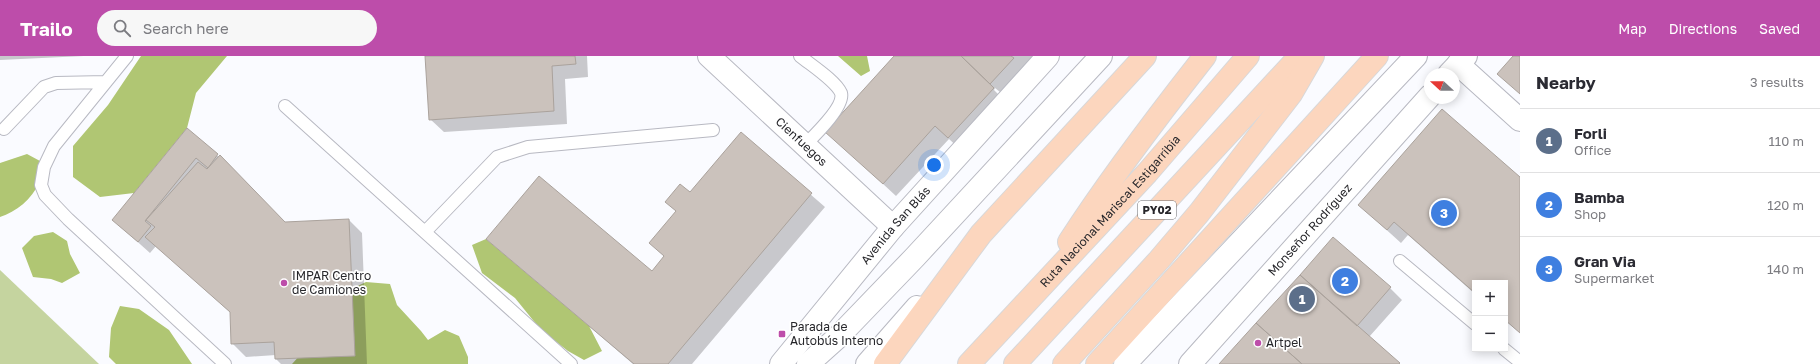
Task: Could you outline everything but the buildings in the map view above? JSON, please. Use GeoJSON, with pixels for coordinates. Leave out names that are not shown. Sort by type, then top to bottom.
{"type":"FeatureCollection","features":[{"type":"Feature","properties":{"kind":"highway"},"geometry":{"type":"LineString","coordinates":[[886,364],[981,234],[1145,56]]}},
{"type":"Feature","properties":{"kind":"highway"},"geometry":{"type":"LineString","coordinates":[[1035,293],[1096,200],[1204,56]]}},
{"type":"Feature","properties":{"kind":"highway","name":"Ruta Nacional Mariscal Estigarribia"},"geometry":{"type":"LineString","coordinates":[[970,364],[1147,173],[1248,56]]}},
{"type":"Feature","properties":{"kind":"highway","name":"PY02"},"geometry":{"type":"LineString","coordinates":[[1015,364],[1300,56]]}},
{"type":"Feature","properties":{"kind":"highway"},"geometry":{"type":"LineString","coordinates":[[1064,364],[1159,260],[1199,213],[1291,94],[1313,56]]}},
{"type":"Feature","properties":{"kind":"highway"},"geometry":{"type":"LineString","coordinates":[[1349,86],[1370,56]]}},
{"type":"Feature","properties":{"kind":"highway"},"geometry":{"type":"LineString","coordinates":[[1097,364],[1377,56]]}},
{"type":"Feature","properties":{"kind":"street","name":"Cienfuegos"},"geometry":{"type":"LineString","coordinates":[[709,56],[893,227]]}},
{"type":"Feature","properties":{"kind":"street","name":"Avenida San Blás"},"geometry":{"type":"LineString","coordinates":[[781,364],[893,227],[1048,56]]}},
{"type":"Feature","properties":{"kind":"street"},"geometry":{"type":"LineString","coordinates":[[808,364],[838,337],[1102,56]]}},
{"type":"Feature","properties":{"kind":"street"},"geometry":{"type":"LineString","coordinates":[[1125,364],[1416,56]]}},
{"type":"Feature","properties":{"kind":"street"},"geometry":{"type":"LineString","coordinates":[[1458,65],[1520,120]]}},
{"type":"Feature","properties":{"kind":"street","name":"Monseñor Rodríguez"},"geometry":{"type":"LineString","coordinates":[[1190,364],[1424,103]]}},
{"type":"Feature","properties":{"kind":"street"},"geometry":{"type":"LineString","coordinates":[[867,364],[981,234]]}},
{"type":"Feature","properties":{"kind":"street"},"geometry":{"type":"LineString","coordinates":[[822,364],[838,337]]}},
{"type":"Feature","properties":{"kind":"lane"},"geometry":{"type":"LineString","coordinates":[[127,56],[54,146],[44,167],[41,185],[45,195],[68,218],[221,363]]}},
{"type":"Feature","properties":{"kind":"lane"},"geometry":{"type":"LineString","coordinates":[[800,56],[837,86],[842,95],[840,104],[805,145]]}},
{"type":"Feature","properties":{"kind":"lane"},"geometry":{"type":"LineString","coordinates":[[4,129],[44,87],[56,84],[106,82]]}},
{"type":"Feature","properties":{"kind":"lane"},"geometry":{"type":"LineString","coordinates":[[285,106],[571,364]]}},
{"type":"Feature","properties":{"kind":"lane"},"geometry":{"type":"LineString","coordinates":[[425,232],[497,157],[528,147],[713,130]]}},
{"type":"Feature","properties":{"kind":"lane"},"geometry":{"type":"LineString","coordinates":[[1400,261],[1472,321]]}},
{"type":"Feature","properties":{"kind":"lane"},"geometry":{"type":"LineString","coordinates":[[1508,352],[1520,362]]}},
{"type":"Feature","properties":{"kind":"green space"},"geometry":{"type":"Polygon","coordinates":[[[141,56],[227,56],[196,93],[187,128],[134,193],[100,197],[73,177],[73,146],[108,105],[141,56]]]}},
{"type":"Feature","properties":{"kind":"green space"},"geometry":{"type":"Polygon","coordinates":[[[838,56],[867,56],[870,71],[861,76],[838,56]]]}},
{"type":"Feature","properties":{"kind":"green space"},"geometry":{"type":"Polygon","coordinates":[[[27,154],[40,161],[39,183],[36,189],[23,204],[12,212],[0,217],[0,163],[27,154]]]}},
{"type":"Feature","properties":{"kind":"green space"},"geometry":{"type":"Polygon","coordinates":[[[53,232],[67,241],[70,254],[80,273],[62,283],[51,279],[33,277],[22,248],[34,236],[53,232]]]}},
{"type":"Feature","properties":{"kind":"green space"},"geometry":{"type":"Polygon","coordinates":[[[486,239],[589,326],[602,351],[584,360],[568,351],[541,330],[515,298],[482,273],[472,245],[486,239]]]}},
{"type":"Feature","properties":{"kind":"green space"},"geometry":{"type":"Polygon","coordinates":[[[0,270],[99,364],[0,364],[0,270]]]}},
{"type":"Feature","properties":{"kind":"green space"},"geometry":{"type":"Polygon","coordinates":[[[366,282],[390,284],[397,305],[428,340],[445,330],[459,336],[468,357],[468,364],[292,364],[312,342],[345,292],[366,282]]]}},
{"type":"Feature","properties":{"kind":"green space"},"geometry":{"type":"Polygon","coordinates":[[[120,306],[139,309],[169,330],[192,364],[116,364],[109,357],[111,328],[120,306]]]}},
{"type":"Feature","properties":{"kind":"place","name":"Gran Via"},"geometry":{"type":"Point","coordinates":[1444,213]}},
{"type":"Feature","properties":{"kind":"place","name":"Bamba"},"geometry":{"type":"Point","coordinates":[1345,281]}},
{"type":"Feature","properties":{"kind":"place","name":"IMPAR Centro de Camiones"},"geometry":{"type":"Point","coordinates":[284,283]}},
{"type":"Feature","properties":{"kind":"place","name":"Forli"},"geometry":{"type":"Point","coordinates":[1302,299]}},
{"type":"Feature","properties":{"kind":"place","name":"Parada de Autobús Interno"},"geometry":{"type":"Point","coordinates":[782,334]}},
{"type":"Feature","properties":{"kind":"place","name":"Artpel"},"geometry":{"type":"Point","coordinates":[1258,343]}}]}
